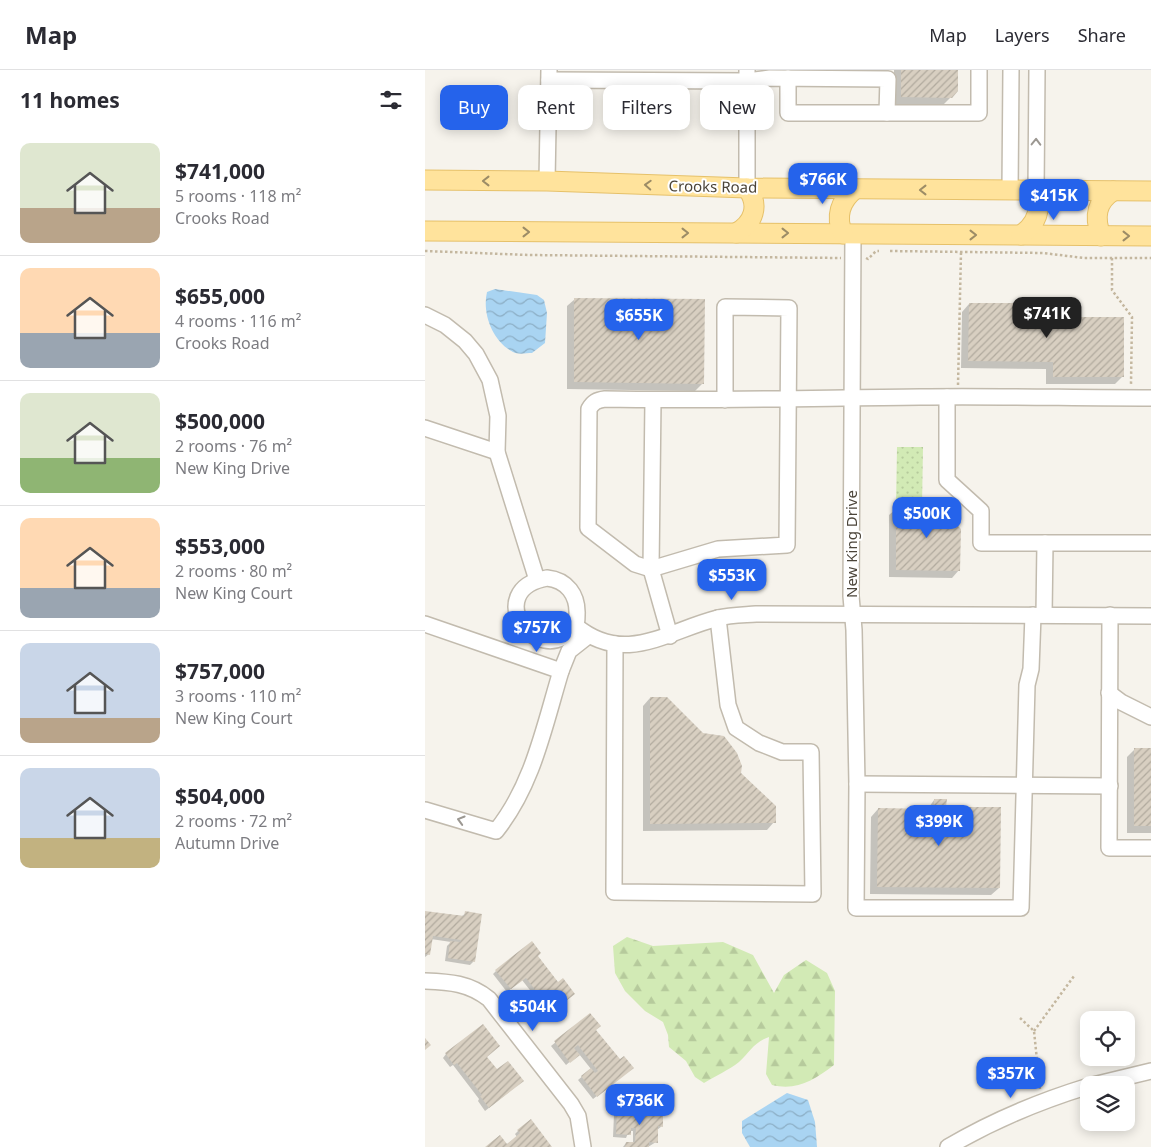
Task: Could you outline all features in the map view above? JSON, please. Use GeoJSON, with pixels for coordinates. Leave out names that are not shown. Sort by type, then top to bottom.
{"type":"FeatureCollection","features":[{"type":"Feature","properties":{"kind":"main road","name":"Crooks Road"},"geometry":{"type":"LineString","coordinates":[[425,180],[547,181],[855,190],[1151,191]]}},
{"type":"Feature","properties":{"kind":"main road"},"geometry":{"type":"LineString","coordinates":[[736,233],[745,228],[753,216],[754,201],[747,188]]}},
{"type":"Feature","properties":{"kind":"main road"},"geometry":{"type":"LineString","coordinates":[[848,234],[839,226],[839,210],[847,196],[855,190]]}},
{"type":"Feature","properties":{"kind":"main road"},"geometry":{"type":"LineString","coordinates":[[1021,235],[1027,231],[1037,217],[1039,204],[1036,191]]}},
{"type":"Feature","properties":{"kind":"main road"},"geometry":{"type":"LineString","coordinates":[[1101,236],[1097,221],[1099,206],[1102,199],[1113,191]]}},
{"type":"Feature","properties":{"kind":"main road"},"geometry":{"type":"LineString","coordinates":[[425,231],[1151,236]]}},
{"type":"Feature","properties":{"kind":"street"},"geometry":{"type":"LineString","coordinates":[[788,78],[788,113],[979,113],[979,70]]}},
{"type":"Feature","properties":{"kind":"street"},"geometry":{"type":"LineString","coordinates":[[1010,190],[1011,70]]}},
{"type":"Feature","properties":{"kind":"street"},"geometry":{"type":"LineString","coordinates":[[1036,191],[1037,70]]}},
{"type":"Feature","properties":{"kind":"street"},"geometry":{"type":"LineString","coordinates":[[547,181],[549,75],[888,79],[887,113]]}},
{"type":"Feature","properties":{"kind":"street"},"geometry":{"type":"LineString","coordinates":[[747,76],[747,188]]}},
{"type":"Feature","properties":{"kind":"street","name":"New King Drive"},"geometry":{"type":"LineString","coordinates":[[848,234],[853,399],[852,614],[1151,616]]}},
{"type":"Feature","properties":{"kind":"street"},"geometry":{"type":"LineString","coordinates":[[725,400],[725,307],[789,308],[789,400],[787,545],[718,549],[651,569],[635,564],[588,528],[589,409],[592,404],[605,399],[653,400],[725,400],[789,400],[853,399],[953,393],[1151,398]]}},
{"type":"Feature","properties":{"kind":"street"},"geometry":{"type":"LineString","coordinates":[[425,314],[457,334],[476,354],[484,367],[496,398],[498,416],[497,452],[537,580]]}},
{"type":"Feature","properties":{"kind":"street"},"geometry":{"type":"LineString","coordinates":[[953,393],[947,480],[981,511],[981,543],[1151,543]]}},
{"type":"Feature","properties":{"kind":"street"},"geometry":{"type":"LineString","coordinates":[[653,400],[651,569],[670,636]]}},
{"type":"Feature","properties":{"kind":"street"},"geometry":{"type":"LineString","coordinates":[[425,428],[497,452]]}},
{"type":"Feature","properties":{"kind":"street"},"geometry":{"type":"LineString","coordinates":[[425,810],[497,831],[510,813],[528,780],[561,671],[569,651],[582,631],[577,602],[568,586],[555,579],[537,580],[525,587],[517,601],[518,619],[523,628],[538,638],[548,640],[582,631],[615,644],[641,644],[670,636],[718,618],[756,614],[852,614],[854,630],[857,784],[856,908],[1021,908],[1023,785],[1045,543]]}},
{"type":"Feature","properties":{"kind":"street"},"geometry":{"type":"LineString","coordinates":[[1110,616],[1109,848],[1151,848]]}},
{"type":"Feature","properties":{"kind":"street"},"geometry":{"type":"LineString","coordinates":[[615,644],[614,892],[813,894],[811,752],[782,752],[759,743],[736,728],[728,705],[718,618]]}},
{"type":"Feature","properties":{"kind":"street"},"geometry":{"type":"LineString","coordinates":[[425,624],[561,671]]}},
{"type":"Feature","properties":{"kind":"street"},"geometry":{"type":"LineString","coordinates":[[1109,693],[1121,702],[1151,717]]}},
{"type":"Feature","properties":{"kind":"street"},"geometry":{"type":"LineString","coordinates":[[857,784],[1110,786]]}},
{"type":"Feature","properties":{"kind":"street"},"geometry":{"type":"LineString","coordinates":[[425,981],[463,984],[479,991],[489,1000],[571,1104],[580,1124],[583,1147]]}},
{"type":"Feature","properties":{"kind":"street"},"geometry":{"type":"LineString","coordinates":[[1130,1076],[1151,1071]]}},
{"type":"Feature","properties":{"kind":"street"},"geometry":{"type":"LineString","coordinates":[[948,1147],[1002,1118],[1080,1089]]}},
{"type":"Feature","properties":{"kind":"path"},"geometry":{"type":"LineString","coordinates":[[425,251],[529,255],[840,258]]}},
{"type":"Feature","properties":{"kind":"path"},"geometry":{"type":"LineString","coordinates":[[866,258],[868,259],[876,251],[1043,253],[1084,258],[1151,258]]}},
{"type":"Feature","properties":{"kind":"path"},"geometry":{"type":"LineString","coordinates":[[953,393],[961,252]]}},
{"type":"Feature","properties":{"kind":"path"},"geometry":{"type":"LineString","coordinates":[[1113,258],[1112,290],[1132,318],[1131,391]]}},
{"type":"Feature","properties":{"kind":"path"},"geometry":{"type":"LineString","coordinates":[[1040,1093],[1034,1031],[1074,976]]}},
{"type":"Feature","properties":{"kind":"path"},"geometry":{"type":"LineString","coordinates":[[1020,1018],[1034,1031]]}},
{"type":"Feature","properties":{"kind":"green space"},"geometry":{"type":"Polygon","coordinates":[[[897,447],[923,447],[922,507],[896,506],[897,447]]]}},
{"type":"Feature","properties":{"kind":"green space"},"geometry":{"type":"Polygon","coordinates":[[[627,937],[653,946],[723,942],[753,955],[774,993],[784,975],[806,960],[827,973],[835,991],[834,1065],[805,1083],[789,1087],[772,1085],[766,1074],[769,1037],[756,1044],[735,1065],[704,1083],[695,1077],[686,1061],[669,1047],[668,1035],[663,1022],[645,1011],[625,991],[615,973],[613,946],[627,937]]]}},
{"type":"Feature","properties":{"kind":"water"},"geometry":{"type":"Polygon","coordinates":[[[495,289],[537,295],[544,300],[547,313],[545,343],[532,353],[520,354],[513,352],[499,341],[494,334],[487,317],[486,300],[487,292],[495,289]]]}},
{"type":"Feature","properties":{"kind":"water"},"geometry":{"type":"Polygon","coordinates":[[[787,1093],[808,1100],[815,1122],[817,1147],[750,1147],[742,1133],[742,1121],[787,1093]]]}},
{"type":"Feature","properties":{"kind":"building"},"geometry":{"type":"Polygon","coordinates":[[[901,70],[958,70],[958,91],[952,98],[901,97],[901,70]]]}},
{"type":"Feature","properties":{"kind":"building"},"geometry":{"type":"Polygon","coordinates":[[[574,298],[705,299],[704,384],[574,382],[574,298]]]}},
{"type":"Feature","properties":{"kind":"building"},"geometry":{"type":"Polygon","coordinates":[[[969,303],[1053,303],[1053,317],[1124,317],[1124,377],[1053,377],[1053,362],[968,361],[969,303]]]}},
{"type":"Feature","properties":{"kind":"building"},"geometry":{"type":"Polygon","coordinates":[[[896,506],[940,507],[944,511],[948,507],[960,520],[956,524],[961,529],[960,571],[896,570],[896,506]]]}},
{"type":"Feature","properties":{"kind":"building"},"geometry":{"type":"Polygon","coordinates":[[[650,697],[667,697],[703,733],[724,736],[737,753],[742,766],[741,773],[776,806],[776,823],[650,824],[650,697]]]}},
{"type":"Feature","properties":{"kind":"building"},"geometry":{"type":"Polygon","coordinates":[[[1134,748],[1151,748],[1151,826],[1134,826],[1134,748]]]}},
{"type":"Feature","properties":{"kind":"building"},"geometry":{"type":"Polygon","coordinates":[[[934,799],[947,799],[946,807],[1001,807],[1000,888],[877,887],[878,808],[934,809],[934,799]]]}},
{"type":"Feature","properties":{"kind":"building"},"geometry":{"type":"Polygon","coordinates":[[[425,911],[464,916],[465,911],[482,914],[475,962],[448,958],[450,941],[460,942],[461,940],[433,936],[430,955],[425,954],[425,911]]]}},
{"type":"Feature","properties":{"kind":"building"},"geometry":{"type":"Polygon","coordinates":[[[532,941],[541,953],[538,956],[558,982],[563,978],[575,994],[539,1022],[522,1001],[534,992],[538,998],[540,996],[526,978],[511,989],[495,970],[532,941]]]}},
{"type":"Feature","properties":{"kind":"building"},"geometry":{"type":"Polygon","coordinates":[[[590,1013],[601,1026],[596,1030],[620,1059],[624,1056],[634,1068],[597,1097],[581,1076],[591,1068],[595,1073],[598,1071],[578,1045],[574,1048],[580,1055],[570,1063],[554,1041],[590,1013]]]}},
{"type":"Feature","properties":{"kind":"building"},"geometry":{"type":"Polygon","coordinates":[[[483,1024],[500,1046],[487,1057],[497,1069],[508,1061],[524,1081],[489,1108],[480,1096],[482,1095],[457,1063],[454,1065],[445,1053],[483,1024]]]}},
{"type":"Feature","properties":{"kind":"building"},"geometry":{"type":"Polygon","coordinates":[[[425,1038],[431,1045],[425,1050],[425,1038]]]}},
{"type":"Feature","properties":{"kind":"building"},"geometry":{"type":"Polygon","coordinates":[[[617,1109],[663,1111],[663,1127],[658,1126],[658,1143],[649,1142],[649,1147],[625,1147],[626,1142],[635,1142],[636,1128],[631,1128],[631,1135],[616,1134],[617,1109]]]}},
{"type":"Feature","properties":{"kind":"building"},"geometry":{"type":"Polygon","coordinates":[[[531,1119],[552,1147],[485,1147],[500,1135],[507,1144],[520,1133],[517,1130],[531,1119]]]}}]}
